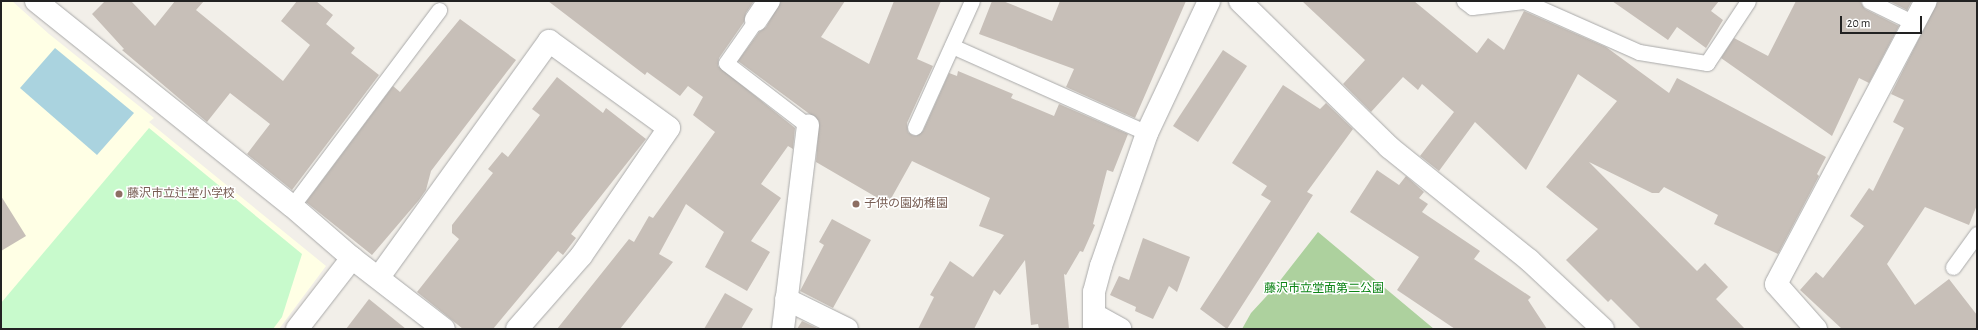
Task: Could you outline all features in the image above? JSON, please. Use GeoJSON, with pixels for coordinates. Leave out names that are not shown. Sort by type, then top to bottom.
{"type":"FeatureCollection","features":[{"type":"Feature","properties":{"kind":"street"},"geometry":{"type":"LineString","coordinates":[[36,1],[292,206],[352,258],[379,277],[444,329]]}},
{"type":"Feature","properties":{"kind":"street"},"geometry":{"type":"LineString","coordinates":[[756,20],[769,1]]}},
{"type":"Feature","properties":{"kind":"street"},"geometry":{"type":"LineString","coordinates":[[1120,329],[1094,322],[1094,292],[1100,266],[1147,133],[1209,1]]}},
{"type":"Feature","properties":{"kind":"street"},"geometry":{"type":"LineString","coordinates":[[1240,1],[1389,147],[1529,260],[1603,329]]}},
{"type":"Feature","properties":{"kind":"street"},"geometry":{"type":"LineString","coordinates":[[1816,329],[1776,284],[1926,1]]}},
{"type":"Feature","properties":{"kind":"street"},"geometry":{"type":"LineString","coordinates":[[379,277],[549,41],[669,128],[581,256],[517,329]]}},
{"type":"Feature","properties":{"kind":"street"},"geometry":{"type":"LineString","coordinates":[[783,329],[808,126]]}},
{"type":"Feature","properties":{"kind":"street"},"geometry":{"type":"LineString","coordinates":[[297,329],[352,258]]}},
{"type":"Feature","properties":{"kind":"street"},"geometry":{"type":"LineString","coordinates":[[786,299],[847,329]]}},
{"type":"Feature","properties":{"kind":"lane"},"geometry":{"type":"LineString","coordinates":[[915,128],[972,1]]}},
{"type":"Feature","properties":{"kind":"lane"},"geometry":{"type":"LineString","coordinates":[[1464,1],[1472,7],[1524,1],[1639,52],[1707,63],[1748,1]]}},
{"type":"Feature","properties":{"kind":"lane"},"geometry":{"type":"LineString","coordinates":[[1869,1],[1914,23]]}},
{"type":"Feature","properties":{"kind":"lane"},"geometry":{"type":"LineString","coordinates":[[292,206],[439,10]]}},
{"type":"Feature","properties":{"kind":"lane"},"geometry":{"type":"LineString","coordinates":[[756,20],[726,63],[808,126]]}},
{"type":"Feature","properties":{"kind":"lane"},"geometry":{"type":"LineString","coordinates":[[952,46],[1147,133]]}},
{"type":"Feature","properties":{"kind":"lane"},"geometry":{"type":"LineString","coordinates":[[1953,267],[1977,234]]}},
{"type":"Feature","properties":{"kind":"shaded area","name":"藤沢市立辻堂小学校"},"geometry":{"type":"Polygon","coordinates":[[[1,1],[12,1],[49,34],[154,118],[149,122],[326,266],[279,329],[1,329],[1,1]]]}},
{"type":"Feature","properties":{"kind":"green space"},"geometry":{"type":"Polygon","coordinates":[[[149,128],[302,254],[282,317],[273,329],[1,329],[1,303],[149,128]]]}},
{"type":"Feature","properties":{"kind":"green space","name":"藤沢市立堂面第二公園"},"geometry":{"type":"Polygon","coordinates":[[[1318,232],[1434,329],[1242,329],[1251,313],[1275,287],[1318,232]]]}},
{"type":"Feature","properties":{"kind":"water"},"geometry":{"type":"Polygon","coordinates":[[[55,48],[134,113],[97,155],[20,88],[55,48]]]}},
{"type":"Feature","properties":{"kind":"building"},"geometry":{"type":"Polygon","coordinates":[[[105,1],[131,1],[155,26],[175,1],[204,1],[196,10],[283,81],[310,45],[281,21],[297,1],[316,1],[333,15],[326,24],[355,48],[351,53],[379,75],[292,190],[247,154],[270,124],[230,93],[207,122],[122,50],[124,49],[92,14],[105,1]]]}},
{"type":"Feature","properties":{"kind":"building"},"geometry":{"type":"Polygon","coordinates":[[[548,1],[754,1],[746,13],[744,22],[719,58],[718,66],[795,128],[793,149],[788,146],[761,184],[781,198],[751,241],[770,252],[747,291],[705,267],[724,232],[686,204],[659,254],[673,262],[620,329],[557,329],[629,239],[634,242],[649,216],[653,218],[715,132],[693,115],[703,97],[688,86],[680,96],[647,72],[645,75],[548,1]]]}},
{"type":"Feature","properties":{"kind":"building"},"geometry":{"type":"Polygon","coordinates":[[[781,1],[845,1],[821,37],[869,64],[894,1],[941,1],[917,59],[933,66],[907,123],[908,132],[912,135],[916,136],[923,131],[949,73],[957,76],[958,71],[1013,94],[1011,98],[1054,116],[1059,104],[1128,134],[1113,172],[1107,170],[1093,224],[1095,225],[1083,252],[1080,251],[1066,275],[1064,274],[1069,329],[1039,329],[1038,324],[1031,325],[1025,260],[1000,295],[994,290],[974,329],[918,329],[934,297],[930,295],[950,261],[973,277],[1004,235],[979,226],[990,198],[912,161],[888,204],[816,162],[819,121],[738,61],[759,32],[766,27],[781,1]]]}},
{"type":"Feature","properties":{"kind":"building"},"geometry":{"type":"Polygon","coordinates":[[[992,1],[1003,1],[1052,21],[1060,1],[1186,1],[1135,118],[1066,87],[1074,69],[979,34],[992,1]]]}},
{"type":"Feature","properties":{"kind":"building"},"geometry":{"type":"Polygon","coordinates":[[[1302,1],[1414,1],[1477,53],[1488,38],[1504,50],[1524,11],[1606,47],[1669,93],[1677,78],[1826,157],[1817,174],[1819,176],[1778,254],[1714,224],[1718,215],[1664,187],[1659,193],[1652,193],[1589,162],[1697,271],[1705,263],[1728,287],[1716,299],[1745,329],[1641,329],[1611,299],[1608,302],[1566,260],[1598,229],[1546,187],[1617,101],[1578,74],[1526,170],[1475,122],[1439,171],[1420,156],[1454,112],[1422,84],[1418,90],[1403,77],[1371,112],[1343,84],[1365,60],[1302,1]]]}},
{"type":"Feature","properties":{"kind":"building"},"geometry":{"type":"Polygon","coordinates":[[[1612,1],[1719,1],[1711,11],[1723,20],[1706,48],[1677,27],[1668,40],[1612,1]]]}},
{"type":"Feature","properties":{"kind":"building"},"geometry":{"type":"Polygon","coordinates":[[[1796,1],[1860,1],[1865,9],[1899,26],[1869,83],[1859,78],[1832,136],[1721,58],[1734,38],[1768,56],[1796,1]]]}},
{"type":"Feature","properties":{"kind":"building"},"geometry":{"type":"Polygon","coordinates":[[[1889,1],[1912,1],[1907,10],[1889,1]]]}},
{"type":"Feature","properties":{"kind":"building"},"geometry":{"type":"Polygon","coordinates":[[[1938,1],[1977,1],[1977,205],[1969,225],[1925,207],[1887,264],[1915,305],[1949,279],[1977,315],[1977,329],[1842,329],[1800,290],[1816,272],[1823,278],[1864,226],[1850,216],[1869,188],[1873,191],[1904,128],[1893,122],[1904,100],[1891,94],[1938,1]]]}},
{"type":"Feature","properties":{"kind":"building"},"geometry":{"type":"Polygon","coordinates":[[[460,19],[516,60],[431,171],[426,190],[419,200],[372,255],[306,202],[393,86],[400,92],[460,19]]]}},
{"type":"Feature","properties":{"kind":"building"},"geometry":{"type":"Polygon","coordinates":[[[1223,50],[1247,66],[1198,142],[1173,126],[1223,50]]]}},
{"type":"Feature","properties":{"kind":"building"},"geometry":{"type":"Polygon","coordinates":[[[557,77],[603,113],[606,108],[646,139],[571,234],[576,238],[563,255],[558,251],[493,329],[463,329],[417,292],[459,239],[452,233],[452,225],[493,173],[488,169],[502,152],[508,157],[540,115],[532,109],[557,77]]]}},
{"type":"Feature","properties":{"kind":"building"},"geometry":{"type":"Polygon","coordinates":[[[1283,85],[1320,109],[1326,103],[1353,129],[1307,192],[1313,195],[1227,329],[1200,309],[1271,201],[1261,195],[1267,186],[1232,163],[1283,85]]]}},
{"type":"Feature","properties":{"kind":"building"},"geometry":{"type":"Polygon","coordinates":[[[1377,170],[1399,185],[1406,176],[1424,192],[1419,198],[1428,204],[1422,212],[1480,251],[1474,259],[1531,297],[1528,300],[1547,329],[1455,329],[1397,290],[1419,257],[1350,212],[1377,170]]]}},
{"type":"Feature","properties":{"kind":"building"},"geometry":{"type":"Polygon","coordinates":[[[1,196],[26,236],[1,251],[1,196]]]}},
{"type":"Feature","properties":{"kind":"building"},"geometry":{"type":"Polygon","coordinates":[[[832,219],[871,240],[833,308],[800,291],[824,245],[819,242],[832,219]]]}},
{"type":"Feature","properties":{"kind":"building"},"geometry":{"type":"Polygon","coordinates":[[[1143,238],[1190,257],[1177,292],[1169,286],[1153,319],[1135,311],[1136,307],[1110,295],[1119,276],[1129,280],[1143,238]]]}},
{"type":"Feature","properties":{"kind":"building"},"geometry":{"type":"Polygon","coordinates":[[[725,293],[753,309],[741,329],[704,329],[725,293]]]}},
{"type":"Feature","properties":{"kind":"building"},"geometry":{"type":"Polygon","coordinates":[[[369,299],[406,329],[346,329],[369,299]]]}},
{"type":"Feature","properties":{"kind":"building"},"geometry":{"type":"Polygon","coordinates":[[[802,321],[819,329],[797,329],[802,321]]]}},
{"type":"Feature","properties":{"kind":"place","name":"藤沢市立辻堂小学校"},"geometry":{"type":"Point","coordinates":[119,194]}},
{"type":"Feature","properties":{"kind":"place","name":"子供の園幼稚園"},"geometry":{"type":"Point","coordinates":[856,204]}}]}
